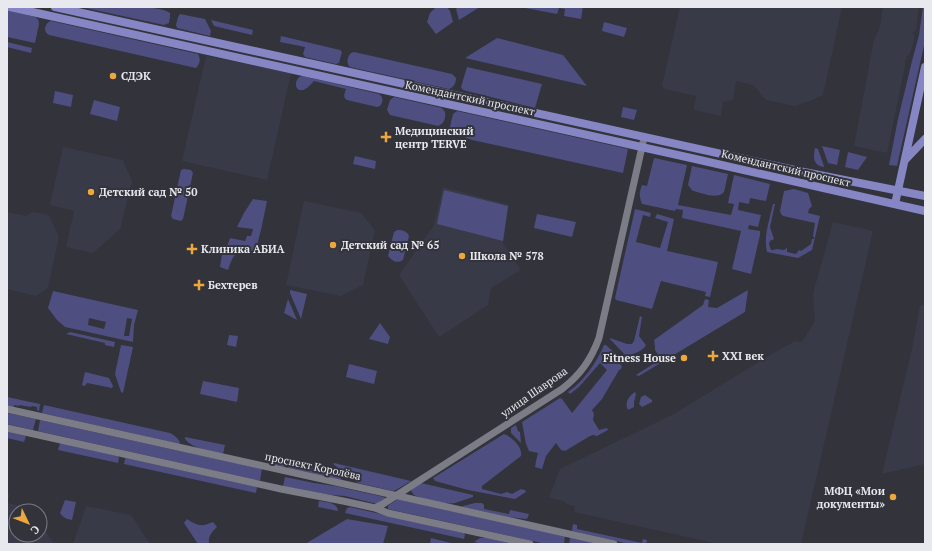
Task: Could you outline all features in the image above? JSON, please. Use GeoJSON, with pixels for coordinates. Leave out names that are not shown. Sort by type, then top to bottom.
{"type":"FeatureCollection","features":[{"type":"Feature","properties":{"kind":"main road","name":"Комендантский проспект"},"geometry":{"type":"LineString","coordinates":[[10,7],[925,211]]}},
{"type":"Feature","properties":{"kind":"main road","name":"Комендантский проспект"},"geometry":{"type":"LineString","coordinates":[[55,7],[644,138],[925,196]]}},
{"type":"Feature","properties":{"kind":"main road"},"geometry":{"type":"LineString","coordinates":[[895,204],[925,67]]}},
{"type":"Feature","properties":{"kind":"main road"},"geometry":{"type":"LineString","coordinates":[[905,160],[925,139]]}},
{"type":"Feature","properties":{"kind":"street","name":"улица Шаврова"},"geometry":{"type":"LineString","coordinates":[[375,508],[562,388],[577,376],[590,358],[599,338],[644,138]]}},
{"type":"Feature","properties":{"kind":"street","name":"проспект Королёва"},"geometry":{"type":"LineString","coordinates":[[7,409],[614,544]]}},
{"type":"Feature","properties":{"kind":"street"},"geometry":{"type":"LineString","coordinates":[[7,428],[375,508],[388,513],[530,544]]}},
{"type":"Feature","properties":{"kind":"shaded area"},"geometry":{"type":"Polygon","coordinates":[[[81,7],[154,8],[170,13],[170,17],[169,23],[164,25],[81,7]]]}},
{"type":"Feature","properties":{"kind":"shaded area"},"geometry":{"type":"Polygon","coordinates":[[[436,7],[447,7],[450,11],[453,22],[436,34],[427,22],[430,13],[436,7]]]}},
{"type":"Feature","properties":{"kind":"shaded area"},"geometry":{"type":"Polygon","coordinates":[[[458,7],[480,7],[459,20],[456,9],[458,7]]]}},
{"type":"Feature","properties":{"kind":"shaded area"},"geometry":{"type":"Polygon","coordinates":[[[520,7],[583,7],[581,19],[564,16],[565,9],[559,8],[557,14],[520,7]]]}},
{"type":"Feature","properties":{"kind":"shaded area"},"geometry":{"type":"Polygon","coordinates":[[[680,7],[842,7],[823,95],[795,106],[766,100],[753,85],[736,81],[733,100],[723,102],[721,116],[694,110],[696,96],[665,89],[662,86],[680,7]]]}},
{"type":"Feature","properties":{"kind":"shaded area"},"geometry":{"type":"Polygon","coordinates":[[[883,7],[919,7],[916,30],[912,33],[915,36],[910,54],[906,57],[907,59],[905,61],[887,153],[854,146],[874,40],[880,27],[883,7]]]}},
{"type":"Feature","properties":{"kind":"shaded area"},"geometry":{"type":"Polygon","coordinates":[[[923,7],[925,7],[925,41],[897,166],[889,165],[898,119],[919,35],[923,7]]]}},
{"type":"Feature","properties":{"kind":"shaded area"},"geometry":{"type":"Polygon","coordinates":[[[7,10],[38,19],[39,24],[35,43],[7,37],[7,10]]]}},
{"type":"Feature","properties":{"kind":"shaded area"},"geometry":{"type":"Polygon","coordinates":[[[180,14],[205,19],[211,31],[210,36],[177,28],[176,25],[180,14]]]}},
{"type":"Feature","properties":{"kind":"shaded area"},"geometry":{"type":"Polygon","coordinates":[[[211,20],[253,30],[252,35],[214,26],[211,20]]]}},
{"type":"Feature","properties":{"kind":"shaded area"},"geometry":{"type":"Polygon","coordinates":[[[50,21],[198,54],[200,60],[196,68],[49,35],[47,34],[45,28],[46,24],[50,21]]]}},
{"type":"Feature","properties":{"kind":"shaded area"},"geometry":{"type":"Polygon","coordinates":[[[604,22],[627,28],[624,37],[602,31],[604,22]]]}},
{"type":"Feature","properties":{"kind":"shaded area"},"geometry":{"type":"Polygon","coordinates":[[[281,36],[340,50],[342,52],[339,63],[336,64],[305,57],[303,54],[305,47],[280,42],[281,36]]]}},
{"type":"Feature","properties":{"kind":"shaded area"},"geometry":{"type":"Polygon","coordinates":[[[497,38],[563,55],[587,86],[465,58],[497,38]]]}},
{"type":"Feature","properties":{"kind":"shaded area"},"geometry":{"type":"Polygon","coordinates":[[[7,42],[32,48],[31,53],[7,47],[7,42]]]}},
{"type":"Feature","properties":{"kind":"shaded area"},"geometry":{"type":"Polygon","coordinates":[[[354,52],[452,74],[456,78],[456,82],[449,89],[350,67],[348,64],[348,58],[351,53],[354,52]]]}},
{"type":"Feature","properties":{"kind":"shaded area"},"geometry":{"type":"Polygon","coordinates":[[[206,56],[291,73],[267,180],[182,161],[206,56]]]}},
{"type":"Feature","properties":{"kind":"shaded area"},"geometry":{"type":"Polygon","coordinates":[[[467,67],[542,84],[535,108],[463,90],[461,87],[467,67]]]}},
{"type":"Feature","properties":{"kind":"shaded area"},"geometry":{"type":"Polygon","coordinates":[[[303,76],[379,94],[382,97],[382,102],[380,106],[377,107],[347,100],[344,96],[346,89],[314,81],[306,89],[298,90],[296,81],[299,77],[303,76]]]}},
{"type":"Feature","properties":{"kind":"shaded area"},"geometry":{"type":"Polygon","coordinates":[[[55,91],[73,95],[71,107],[53,103],[55,91]]]}},
{"type":"Feature","properties":{"kind":"shaded area"},"geometry":{"type":"Polygon","coordinates":[[[394,97],[442,108],[445,112],[445,116],[442,124],[438,126],[390,115],[387,110],[390,100],[394,97]]]}},
{"type":"Feature","properties":{"kind":"shaded area"},"geometry":{"type":"Polygon","coordinates":[[[94,100],[120,107],[117,121],[90,114],[94,100]]]}},
{"type":"Feature","properties":{"kind":"shaded area"},"geometry":{"type":"Polygon","coordinates":[[[623,107],[637,110],[634,120],[621,117],[623,107]]]}},
{"type":"Feature","properties":{"kind":"shaded area"},"geometry":{"type":"Polygon","coordinates":[[[457,111],[628,149],[623,173],[472,140],[449,131],[453,114],[457,111]]]}},
{"type":"Feature","properties":{"kind":"shaded area"},"geometry":{"type":"Polygon","coordinates":[[[822,146],[840,150],[837,165],[828,163],[822,146]]]}},
{"type":"Feature","properties":{"kind":"shaded area","name":"Детский сад № 50"},"geometry":{"type":"Polygon","coordinates":[[[63,147],[123,160],[132,181],[120,229],[93,253],[66,247],[74,211],[50,205],[63,147]]]}},
{"type":"Feature","properties":{"kind":"shaded area"},"geometry":{"type":"Polygon","coordinates":[[[815,148],[818,149],[824,167],[816,163],[814,155],[815,148]]]}},
{"type":"Feature","properties":{"kind":"shaded area"},"geometry":{"type":"Polygon","coordinates":[[[848,152],[867,157],[858,170],[845,167],[848,152]]]}},
{"type":"Feature","properties":{"kind":"shaded area"},"geometry":{"type":"Polygon","coordinates":[[[355,156],[376,161],[375,169],[353,164],[355,156]]]}},
{"type":"Feature","properties":{"kind":"shaded area"},"geometry":{"type":"Polygon","coordinates":[[[654,158],[687,165],[678,205],[731,215],[734,204],[728,203],[734,175],[770,184],[766,201],[750,198],[749,204],[739,202],[738,210],[761,215],[758,227],[749,225],[748,229],[760,231],[751,274],[732,269],[741,231],[682,218],[683,210],[676,209],[675,211],[642,204],[640,190],[642,185],[647,186],[654,158]]]}},
{"type":"Feature","properties":{"kind":"shaded area"},"geometry":{"type":"Polygon","coordinates":[[[692,166],[728,174],[724,192],[717,196],[713,196],[693,191],[688,185],[692,166]]]}},
{"type":"Feature","properties":{"kind":"shaded area"},"geometry":{"type":"Polygon","coordinates":[[[181,170],[191,170],[193,173],[183,219],[181,221],[173,219],[171,216],[181,170]]]}},
{"type":"Feature","properties":{"kind":"shaded area","name":"Школа № 578"},"geometry":{"type":"Polygon","coordinates":[[[443,187],[509,205],[503,243],[521,270],[491,288],[488,305],[439,337],[399,275],[434,225],[443,187]]]}},
{"type":"Feature","properties":{"kind":"shaded area"},"geometry":{"type":"Polygon","coordinates":[[[794,189],[808,193],[812,206],[808,213],[820,216],[812,250],[798,258],[767,252],[766,246],[766,234],[773,204],[775,204],[770,227],[774,239],[770,241],[769,244],[771,250],[784,250],[787,248],[787,252],[796,254],[799,250],[801,251],[811,244],[812,239],[814,239],[815,223],[783,216],[781,214],[780,211],[784,191],[794,189]]]}},
{"type":"Feature","properties":{"kind":"shaded area"},"geometry":{"type":"Polygon","coordinates":[[[444,190],[508,206],[503,241],[437,224],[444,190]]]}},
{"type":"Feature","properties":{"kind":"shaded area"},"geometry":{"type":"Polygon","coordinates":[[[253,199],[267,201],[255,253],[243,252],[237,254],[232,259],[228,270],[220,267],[222,254],[228,255],[229,248],[227,247],[230,238],[245,241],[247,236],[251,236],[253,229],[237,227],[253,199]]]}},
{"type":"Feature","properties":{"kind":"shaded area","name":"Детский сад № 65"},"geometry":{"type":"Polygon","coordinates":[[[304,201],[361,213],[375,230],[363,285],[341,296],[286,285],[304,201]]]}},
{"type":"Feature","properties":{"kind":"shaded area"},"geometry":{"type":"Polygon","coordinates":[[[635,209],[651,213],[650,217],[643,215],[636,242],[660,248],[668,222],[655,218],[657,214],[674,219],[667,251],[718,262],[710,297],[705,296],[706,292],[661,281],[652,309],[616,300],[615,298],[635,209]]]}},
{"type":"Feature","properties":{"kind":"shaded area"},"geometry":{"type":"Polygon","coordinates":[[[7,212],[26,216],[32,212],[49,215],[59,237],[48,288],[36,296],[7,289],[7,212]]]}},
{"type":"Feature","properties":{"kind":"shaded area"},"geometry":{"type":"Polygon","coordinates":[[[537,214],[576,222],[572,237],[534,228],[537,214]]]}},
{"type":"Feature","properties":{"kind":"shaded area"},"geometry":{"type":"Polygon","coordinates":[[[833,222],[873,231],[801,544],[719,544],[574,512],[575,506],[549,497],[560,469],[674,414],[770,355],[795,341],[802,342],[815,321],[813,294],[833,222]]]}},
{"type":"Feature","properties":{"kind":"shaded area"},"geometry":{"type":"Polygon","coordinates":[[[397,230],[404,231],[409,236],[403,260],[397,262],[393,261],[388,256],[394,232],[397,230]]]}},
{"type":"Feature","properties":{"kind":"shaded area"},"geometry":{"type":"Polygon","coordinates":[[[290,290],[307,294],[301,319],[290,293],[290,290]]]}},
{"type":"Feature","properties":{"kind":"shaded area"},"geometry":{"type":"Polygon","coordinates":[[[748,290],[745,312],[639,376],[636,375],[661,359],[655,350],[654,340],[703,305],[705,299],[709,300],[708,307],[717,308],[748,290]]]}},
{"type":"Feature","properties":{"kind":"shaded area"},"geometry":{"type":"Polygon","coordinates":[[[53,291],[138,310],[134,325],[133,342],[65,327],[57,320],[48,308],[53,291]],[[89,318],[88,325],[104,329],[106,322],[89,318]],[[127,318],[124,336],[129,336],[132,319],[127,318]]]}},
{"type":"Feature","properties":{"kind":"shaded area"},"geometry":{"type":"Polygon","coordinates":[[[288,299],[297,320],[284,313],[288,299]]]}},
{"type":"Feature","properties":{"kind":"shaded area"},"geometry":{"type":"Polygon","coordinates":[[[925,304],[925,464],[882,474],[912,349],[920,306],[925,304]]]}},
{"type":"Feature","properties":{"kind":"shaded area"},"geometry":{"type":"Polygon","coordinates":[[[640,316],[642,317],[639,336],[646,345],[640,351],[626,356],[610,338],[627,344],[632,344],[640,316]]]}},
{"type":"Feature","properties":{"kind":"shaded area"},"geometry":{"type":"Polygon","coordinates":[[[380,323],[390,337],[388,344],[369,339],[380,323]]]}},
{"type":"Feature","properties":{"kind":"shaded area"},"geometry":{"type":"Polygon","coordinates":[[[70,332],[115,342],[114,347],[105,345],[105,343],[66,334],[70,332]]]}},
{"type":"Feature","properties":{"kind":"shaded area"},"geometry":{"type":"Polygon","coordinates":[[[229,335],[238,336],[236,347],[227,345],[229,335]]]}},
{"type":"Feature","properties":{"kind":"shaded area"},"geometry":{"type":"Polygon","coordinates":[[[121,345],[133,347],[123,393],[121,392],[115,374],[121,345]]]}},
{"type":"Feature","properties":{"kind":"shaded area"},"geometry":{"type":"Polygon","coordinates":[[[604,345],[606,345],[616,355],[619,359],[615,360],[616,362],[622,366],[602,399],[592,410],[594,414],[593,420],[599,430],[607,428],[608,430],[597,436],[590,436],[565,451],[561,450],[556,443],[546,456],[542,469],[535,467],[538,453],[529,451],[526,444],[522,422],[560,398],[572,413],[607,370],[600,363],[579,387],[570,394],[568,392],[580,382],[589,371],[604,345]]]}},
{"type":"Feature","properties":{"kind":"shaded area"},"geometry":{"type":"Polygon","coordinates":[[[349,364],[377,371],[374,384],[346,377],[349,364]]]}},
{"type":"Feature","properties":{"kind":"shaded area"},"geometry":{"type":"Polygon","coordinates":[[[85,372],[109,378],[113,386],[112,388],[87,383],[85,386],[82,385],[85,372]]]}},
{"type":"Feature","properties":{"kind":"shaded area"},"geometry":{"type":"Polygon","coordinates":[[[203,381],[239,388],[237,402],[200,394],[203,381]]]}},
{"type":"Feature","properties":{"kind":"shaded area"},"geometry":{"type":"Polygon","coordinates":[[[635,392],[634,407],[628,410],[628,400],[635,392]]]}},
{"type":"Feature","properties":{"kind":"shaded area"},"geometry":{"type":"Polygon","coordinates":[[[645,395],[652,400],[652,402],[642,407],[639,404],[641,397],[645,395]]]}},
{"type":"Feature","properties":{"kind":"shaded area"},"geometry":{"type":"Polygon","coordinates":[[[7,397],[40,404],[39,411],[37,410],[37,407],[32,406],[7,406],[7,397]]]}},
{"type":"Feature","properties":{"kind":"shaded area"},"geometry":{"type":"Polygon","coordinates":[[[44,405],[170,433],[179,440],[180,443],[42,413],[44,405]]]}},
{"type":"Feature","properties":{"kind":"shaded area"},"geometry":{"type":"Polygon","coordinates":[[[7,413],[36,419],[33,430],[7,424],[7,413]]]}},
{"type":"Feature","properties":{"kind":"shaded area"},"geometry":{"type":"Polygon","coordinates":[[[40,420],[262,469],[260,481],[38,431],[40,420]]]}},
{"type":"Feature","properties":{"kind":"shaded area"},"geometry":{"type":"Polygon","coordinates":[[[516,425],[518,431],[520,432],[521,443],[511,433],[511,428],[516,425]]]}},
{"type":"Feature","properties":{"kind":"shaded area"},"geometry":{"type":"Polygon","coordinates":[[[7,431],[26,436],[24,442],[7,438],[7,431]]]}},
{"type":"Feature","properties":{"kind":"shaded area"},"geometry":{"type":"Polygon","coordinates":[[[504,434],[510,437],[519,446],[521,456],[482,486],[482,489],[501,494],[507,492],[512,494],[521,489],[525,490],[526,492],[515,499],[468,490],[435,481],[433,478],[504,434]]]}},
{"type":"Feature","properties":{"kind":"shaded area"},"geometry":{"type":"Polygon","coordinates":[[[185,437],[225,445],[223,454],[193,446],[185,439],[185,437]]]}},
{"type":"Feature","properties":{"kind":"shaded area"},"geometry":{"type":"Polygon","coordinates":[[[60,443],[118,456],[118,463],[58,450],[60,443]]]}},
{"type":"Feature","properties":{"kind":"shaded area"},"geometry":{"type":"Polygon","coordinates":[[[273,456],[286,459],[284,468],[271,465],[273,456]]]}},
{"type":"Feature","properties":{"kind":"shaded area"},"geometry":{"type":"Polygon","coordinates":[[[126,458],[257,487],[256,493],[124,464],[126,458]]]}},
{"type":"Feature","properties":{"kind":"shaded area"},"geometry":{"type":"Polygon","coordinates":[[[290,460],[325,468],[332,471],[342,480],[288,468],[290,460]]]}},
{"type":"Feature","properties":{"kind":"shaded area"},"geometry":{"type":"Polygon","coordinates":[[[333,464],[411,481],[393,491],[358,483],[333,464]]]}},
{"type":"Feature","properties":{"kind":"shaded area"},"geometry":{"type":"Polygon","coordinates":[[[285,477],[335,486],[384,497],[386,499],[377,504],[345,496],[319,494],[283,486],[285,477]]]}},
{"type":"Feature","properties":{"kind":"shaded area"},"geometry":{"type":"Polygon","coordinates":[[[421,483],[473,495],[473,497],[455,503],[428,500],[414,495],[411,491],[421,483]]]}},
{"type":"Feature","properties":{"kind":"shaded area"},"geometry":{"type":"Polygon","coordinates":[[[7,494],[10,495],[7,503],[7,494]]]}},
{"type":"Feature","properties":{"kind":"shaded area"},"geometry":{"type":"Polygon","coordinates":[[[398,499],[565,536],[564,544],[546,544],[388,509],[389,505],[398,499]]]}},
{"type":"Feature","properties":{"kind":"shaded area"},"geometry":{"type":"Polygon","coordinates":[[[65,500],[76,502],[72,520],[65,518],[60,513],[65,500]]]}},
{"type":"Feature","properties":{"kind":"shaded area"},"geometry":{"type":"Polygon","coordinates":[[[319,501],[333,504],[336,506],[338,511],[318,507],[319,501]]]}},
{"type":"Feature","properties":{"kind":"shaded area"},"geometry":{"type":"Polygon","coordinates":[[[7,503],[8,543],[48,543],[48,535],[54,544],[7,544],[7,503]]]}},
{"type":"Feature","properties":{"kind":"shaded area"},"geometry":{"type":"Polygon","coordinates":[[[475,503],[482,503],[484,505],[484,509],[509,514],[510,510],[529,514],[527,519],[508,517],[463,507],[475,503]]]}},
{"type":"Feature","properties":{"kind":"shaded area"},"geometry":{"type":"Polygon","coordinates":[[[86,506],[131,515],[150,544],[73,544],[86,506]]]}},
{"type":"Feature","properties":{"kind":"shaded area"},"geometry":{"type":"Polygon","coordinates":[[[350,507],[464,533],[464,539],[345,513],[347,508],[350,507]]]}},
{"type":"Feature","properties":{"kind":"shaded area"},"geometry":{"type":"Polygon","coordinates":[[[187,519],[200,525],[206,525],[213,522],[217,527],[210,535],[209,544],[198,544],[184,523],[187,519]]]}},
{"type":"Feature","properties":{"kind":"shaded area"},"geometry":{"type":"Polygon","coordinates":[[[347,519],[388,526],[383,544],[305,544],[347,519]]]}},
{"type":"Feature","properties":{"kind":"shaded area"},"geometry":{"type":"Polygon","coordinates":[[[573,524],[577,525],[577,529],[642,543],[643,539],[647,540],[646,544],[629,544],[572,531],[573,524]]]}},
{"type":"Feature","properties":{"kind":"shaded area"},"geometry":{"type":"Polygon","coordinates":[[[570,537],[600,544],[569,544],[570,537]]]}},
{"type":"Feature","properties":{"kind":"shaded area"},"geometry":{"type":"Polygon","coordinates":[[[431,538],[451,543],[430,544],[431,538]]]}},
{"type":"Feature","properties":{"kind":"shaded area"},"geometry":{"type":"Polygon","coordinates":[[[480,538],[487,538],[513,544],[484,544],[474,542],[480,538]]]}},
{"type":"Feature","properties":{"kind":"place","name":"СДЭК"},"geometry":{"type":"Point","coordinates":[113,76]}},
{"type":"Feature","properties":{"kind":"place","name":"Медицинский центр TERVE"},"geometry":{"type":"Point","coordinates":[386,137]}},
{"type":"Feature","properties":{"kind":"place","name":"Детский сад № 50"},"geometry":{"type":"Point","coordinates":[91,192]}},
{"type":"Feature","properties":{"kind":"place","name":"Детский сад № 65"},"geometry":{"type":"Point","coordinates":[333,245]}},
{"type":"Feature","properties":{"kind":"place","name":"Клиника АБИА"},"geometry":{"type":"Point","coordinates":[192,249]}},
{"type":"Feature","properties":{"kind":"place","name":"Школа № 578"},"geometry":{"type":"Point","coordinates":[462,256]}},
{"type":"Feature","properties":{"kind":"place","name":"Бехтерев"},"geometry":{"type":"Point","coordinates":[199,285]}},
{"type":"Feature","properties":{"kind":"place","name":"XXI век"},"geometry":{"type":"Point","coordinates":[713,356]}},
{"type":"Feature","properties":{"kind":"place","name":"Fitness House"},"geometry":{"type":"Point","coordinates":[684,358]}},
{"type":"Feature","properties":{"kind":"place","name":"МФЦ «Мои документы»"},"geometry":{"type":"Point","coordinates":[893,497]}}]}
